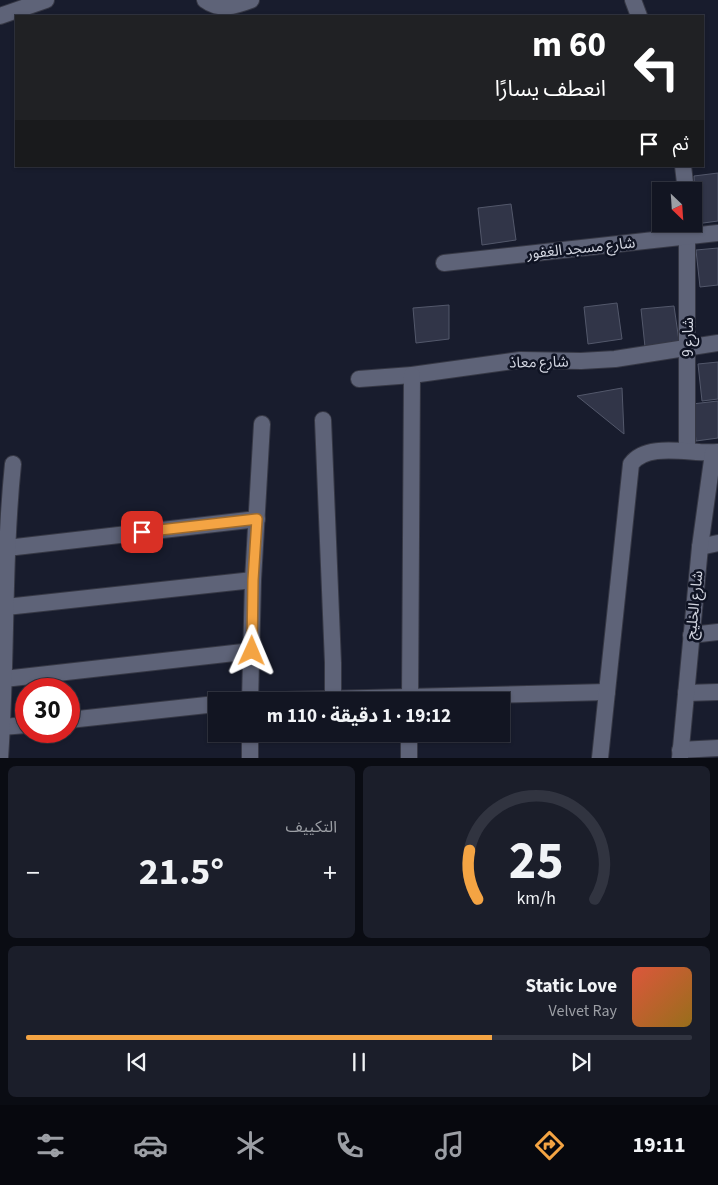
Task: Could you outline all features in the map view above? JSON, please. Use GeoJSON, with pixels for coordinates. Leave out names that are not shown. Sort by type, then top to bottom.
{"type":"FeatureCollection","features":[{"type":"Feature","properties":{"kind":"street"},"geometry":{"type":"LineString","coordinates":[[0,16],[46,0]]}},
{"type":"Feature","properties":{"kind":"street"},"geometry":{"type":"LineString","coordinates":[[205,0],[220,7],[232,6],[251,0]]}},
{"type":"Feature","properties":{"kind":"street"},"geometry":{"type":"LineString","coordinates":[[633,0],[639,15]]}},
{"type":"Feature","properties":{"kind":"street"},"geometry":{"type":"LineString","coordinates":[[683,167],[685,182]]}},
{"type":"Feature","properties":{"kind":"street","name":"شارع مسجد الغفور"},"geometry":{"type":"LineString","coordinates":[[702,231],[718,233]]}},
{"type":"Feature","properties":{"kind":"street","name":"شارع مسجد الغفور"},"geometry":{"type":"LineString","coordinates":[[444,263],[672,232]]}},
{"type":"Feature","properties":{"kind":"street","name":"شارع 9"},"geometry":{"type":"LineString","coordinates":[[687,232],[687,451]]}},
{"type":"Feature","properties":{"kind":"street","name":"شارع معاذ"},"geometry":{"type":"LineString","coordinates":[[359,379],[412,375],[520,360],[581,361],[616,359],[718,343]]}},
{"type":"Feature","properties":{"kind":"street"},"geometry":{"type":"LineString","coordinates":[[410,692],[412,375]]}},
{"type":"Feature","properties":{"kind":"street"},"geometry":{"type":"LineString","coordinates":[[323,420],[333,663],[332,692]]}},
{"type":"Feature","properties":{"kind":"street"},"geometry":{"type":"LineString","coordinates":[[249,692],[262,424]]}},
{"type":"Feature","properties":{"kind":"street"},"geometry":{"type":"LineString","coordinates":[[600,758],[631,464],[636,458],[646,453],[715,452]]}},
{"type":"Feature","properties":{"kind":"street","name":"شارع الخليج"},"geometry":{"type":"LineString","coordinates":[[680,754],[700,547],[715,452]]}},
{"type":"Feature","properties":{"kind":"street"},"geometry":{"type":"LineString","coordinates":[[0,758],[7,548],[14,464]]}},
{"type":"Feature","properties":{"kind":"street"},"geometry":{"type":"LineString","coordinates":[[7,548],[257,519]]}},
{"type":"Feature","properties":{"kind":"street"},"geometry":{"type":"LineString","coordinates":[[700,547],[718,543]]}},
{"type":"Feature","properties":{"kind":"street"},"geometry":{"type":"LineString","coordinates":[[6,607],[253,580]]}},
{"type":"Feature","properties":{"kind":"street"},"geometry":{"type":"LineString","coordinates":[[691,635],[718,632]]}},
{"type":"Feature","properties":{"kind":"street"},"geometry":{"type":"LineString","coordinates":[[4,679],[252,651]]}},
{"type":"Feature","properties":{"kind":"street"},"geometry":{"type":"LineString","coordinates":[[510,695],[607,692]]}},
{"type":"Feature","properties":{"kind":"street"},"geometry":{"type":"LineString","coordinates":[[686,693],[718,692]]}},
{"type":"Feature","properties":{"kind":"street"},"geometry":{"type":"LineString","coordinates":[[80,719],[208,705]]}},
{"type":"Feature","properties":{"kind":"street"},"geometry":{"type":"LineString","coordinates":[[2,727],[15,726]]}},
{"type":"Feature","properties":{"kind":"street"},"geometry":{"type":"LineString","coordinates":[[250,742],[250,758]]}},
{"type":"Feature","properties":{"kind":"street"},"geometry":{"type":"LineString","coordinates":[[409,742],[409,758]]}},
{"type":"Feature","properties":{"kind":"street"},"geometry":{"type":"LineString","coordinates":[[680,754],[718,748]]}},
{"type":"Feature","properties":{"kind":"building"},"geometry":{"type":"Polygon","coordinates":[[[718,173],[718,221],[702,223],[702,182],[694,182],[694,176],[718,173]]]}},
{"type":"Feature","properties":{"kind":"building"},"geometry":{"type":"Polygon","coordinates":[[[511,204],[516,240],[482,245],[478,208],[511,204]]]}},
{"type":"Feature","properties":{"kind":"building"},"geometry":{"type":"Polygon","coordinates":[[[718,248],[718,285],[700,287],[696,250],[718,248]]]}},
{"type":"Feature","properties":{"kind":"building"},"geometry":{"type":"Polygon","coordinates":[[[617,303],[622,339],[588,344],[584,307],[617,303]]]}},
{"type":"Feature","properties":{"kind":"building"},"geometry":{"type":"Polygon","coordinates":[[[449,305],[449,339],[416,343],[413,308],[449,305]]]}},
{"type":"Feature","properties":{"kind":"building"},"geometry":{"type":"Polygon","coordinates":[[[674,306],[679,341],[645,347],[641,309],[674,306]]]}},
{"type":"Feature","properties":{"kind":"building"},"geometry":{"type":"Polygon","coordinates":[[[718,362],[718,399],[702,401],[698,364],[718,362]]]}},
{"type":"Feature","properties":{"kind":"building"},"geometry":{"type":"Polygon","coordinates":[[[622,388],[624,434],[577,396],[622,388]]]}},
{"type":"Feature","properties":{"kind":"building"},"geometry":{"type":"Polygon","coordinates":[[[718,401],[718,438],[696,441],[692,404],[718,401]]]}},
{"type":"Feature","properties":{"kind":"route"},"geometry":{"type":"LineString","coordinates":[[142,532],[257,519],[253,580],[252,651]]}}]}
